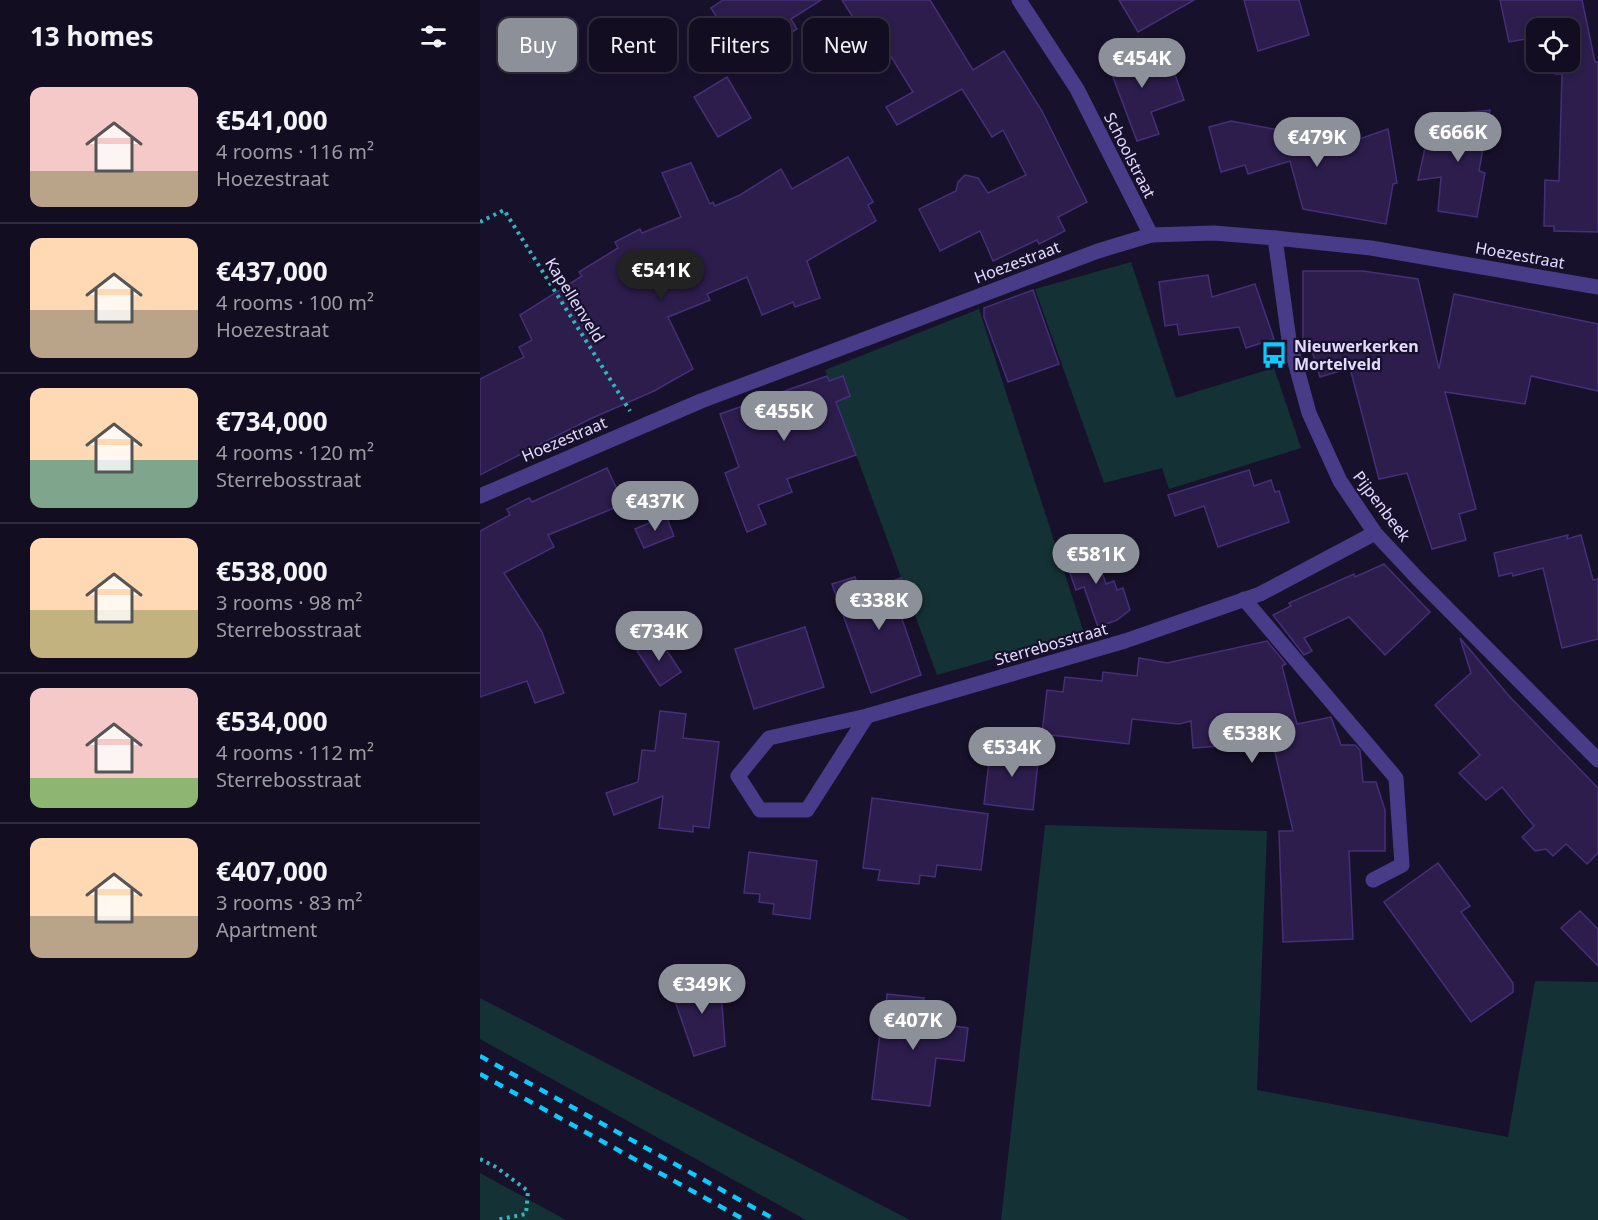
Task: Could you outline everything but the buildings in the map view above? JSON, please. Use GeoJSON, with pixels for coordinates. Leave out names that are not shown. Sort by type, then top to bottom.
{"type":"FeatureCollection","features":[{"type":"Feature","properties":{"kind":"street","name":"Schoolstraat"},"geometry":{"type":"LineString","coordinates":[[1019,0],[1077,89],[1151,235]]}},
{"type":"Feature","properties":{"kind":"street","name":"Hoezestraat"},"geometry":{"type":"LineString","coordinates":[[480,496],[640,426],[1087,255],[1151,235],[1214,233],[1371,248],[1598,287]]}},
{"type":"Feature","properties":{"kind":"street","name":"Pijpenbeek"},"geometry":{"type":"LineString","coordinates":[[1275,238],[1288,340],[1309,413],[1340,481],[1375,533],[1598,760]]}},
{"type":"Feature","properties":{"kind":"street","name":"Sterrebosstraat"},"geometry":{"type":"LineString","coordinates":[[867,716],[807,810],[760,810],[738,776],[769,738],[867,716],[1125,641],[1260,594],[1375,533]]}},
{"type":"Feature","properties":{"kind":"street"},"geometry":{"type":"LineString","coordinates":[[1244,599],[1396,778],[1402,865],[1373,880]]}},
{"type":"Feature","properties":{"kind":"path","name":"Kapellenveld"},"geometry":{"type":"LineString","coordinates":[[480,222],[504,210],[640,426]]}},
{"type":"Feature","properties":{"kind":"path"},"geometry":{"type":"LineString","coordinates":[[480,1159],[496,1167],[528,1191],[526,1214],[496,1220]]}},
{"type":"Feature","properties":{"kind":"green space"},"geometry":{"type":"Polygon","coordinates":[[[1131,262],[1176,398],[1274,368],[1301,448],[1169,489],[1162,468],[1104,483],[1035,289],[1131,262]]]}},
{"type":"Feature","properties":{"kind":"green space"},"geometry":{"type":"Polygon","coordinates":[[[979,309],[1084,633],[937,675],[825,370],[979,309]]]}},
{"type":"Feature","properties":{"kind":"green space"},"geometry":{"type":"Polygon","coordinates":[[[1045,825],[1267,831],[1257,1090],[1508,1137],[1535,981],[1598,982],[1598,1220],[1001,1220],[1045,825]]]}},
{"type":"Feature","properties":{"kind":"green space"},"geometry":{"type":"Polygon","coordinates":[[[480,998],[910,1220],[806,1220],[480,1039],[480,998]]]}},
{"type":"Feature","properties":{"kind":"green space"},"geometry":{"type":"Polygon","coordinates":[[[480,1173],[566,1220],[480,1220],[480,1173]]]}},
{"type":"Feature","properties":{"kind":"railway"},"geometry":{"type":"LineString","coordinates":[[480,1056],[776,1220]]}},
{"type":"Feature","properties":{"kind":"railway"},"geometry":{"type":"LineString","coordinates":[[480,1074],[745,1220]]}},
{"type":"Feature","properties":{"kind":"place","name":"Nieuwerkerken Mortelveld"},"geometry":{"type":"Point","coordinates":[1274,355]}}]}
